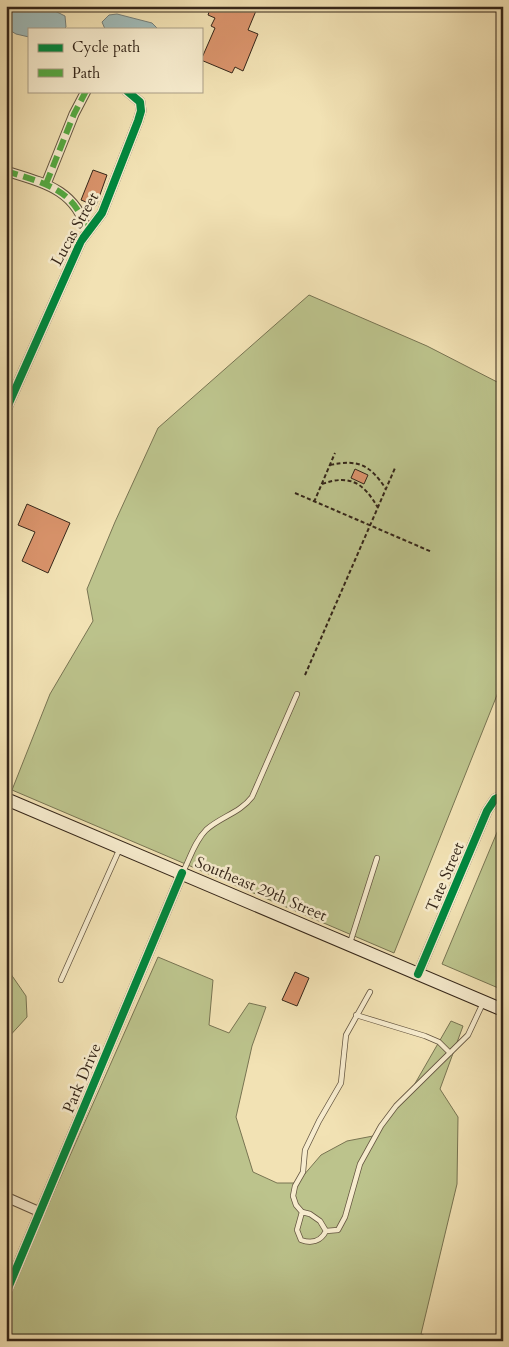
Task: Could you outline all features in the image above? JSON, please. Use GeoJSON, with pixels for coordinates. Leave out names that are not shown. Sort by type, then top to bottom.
{"type":"FeatureCollection","features":[{"type":"Feature","properties":{"kind":"main road","name":"Southeast 29th Street"},"geometry":{"type":"LineString","coordinates":[[6,799],[503,1010]]}},
{"type":"Feature","properties":{"kind":"street"},"geometry":{"type":"LineString","coordinates":[[46,184],[74,114],[85,92]]}},
{"type":"Feature","properties":{"kind":"street","name":"Lucas Street"},"geometry":{"type":"LineString","coordinates":[[6,410],[69,264],[87,231],[102,213],[138,120],[141,111],[140,102],[127,92]]}},
{"type":"Feature","properties":{"kind":"street"},"geometry":{"type":"LineString","coordinates":[[6,170],[46,184],[65,194],[77,207],[87,231]]}},
{"type":"Feature","properties":{"kind":"street","name":"Tate Street"},"geometry":{"type":"LineString","coordinates":[[418,974],[487,811],[495,799],[503,795]]}},
{"type":"Feature","properties":{"kind":"street","name":"Park Drive"},"geometry":{"type":"LineString","coordinates":[[6,1293],[182,873]]}},
{"type":"Feature","properties":{"kind":"street"},"geometry":{"type":"LineString","coordinates":[[6,1197],[40,1212]]}},
{"type":"Feature","properties":{"kind":"lane"},"geometry":{"type":"LineString","coordinates":[[182,873],[194,847],[206,830],[246,805],[252,797],[297,694]]}},
{"type":"Feature","properties":{"kind":"lane"},"geometry":{"type":"LineString","coordinates":[[61,980],[120,847]]}},
{"type":"Feature","properties":{"kind":"lane"},"geometry":{"type":"LineString","coordinates":[[350,945],[377,858]]}},
{"type":"Feature","properties":{"kind":"lane"},"geometry":{"type":"LineString","coordinates":[[326,1230],[320,1221],[310,1214],[302,1212],[296,1205],[293,1196],[295,1186],[303,1172],[305,1150],[319,1120],[341,1083],[346,1035],[370,992]]}},
{"type":"Feature","properties":{"kind":"lane"},"geometry":{"type":"LineString","coordinates":[[326,1230],[338,1230],[345,1217],[360,1164],[381,1126],[396,1106],[468,1034],[484,1002]]}},
{"type":"Feature","properties":{"kind":"lane"},"geometry":{"type":"LineString","coordinates":[[356,1015],[440,1042],[450,1053]]}},
{"type":"Feature","properties":{"kind":"lane"},"geometry":{"type":"LineString","coordinates":[[302,1212],[297,1230],[301,1240],[309,1243],[316,1241],[323,1237],[326,1230]]}},
{"type":"Feature","properties":{"kind":"path"},"geometry":{"type":"LineString","coordinates":[[314,502],[336,453]]}},
{"type":"Feature","properties":{"kind":"path"},"geometry":{"type":"LineString","coordinates":[[330,465],[349,462],[366,466],[386,489]]}},
{"type":"Feature","properties":{"kind":"path"},"geometry":{"type":"LineString","coordinates":[[305,675],[395,468]]}},
{"type":"Feature","properties":{"kind":"path"},"geometry":{"type":"LineString","coordinates":[[322,484],[339,479],[357,484],[364,487],[378,508]]}},
{"type":"Feature","properties":{"kind":"path"},"geometry":{"type":"LineString","coordinates":[[295,493],[370,527],[432,552]]}},
{"type":"Feature","properties":{"kind":"green space"},"geometry":{"type":"Polygon","coordinates":[[[309,295],[427,346],[503,385],[503,680],[394,953],[12,790],[50,694],[93,621],[87,589],[158,428],[309,295]]]}},
{"type":"Feature","properties":{"kind":"green space"},"geometry":{"type":"Polygon","coordinates":[[[503,818],[503,990],[442,964],[503,818]]]}},
{"type":"Feature","properties":{"kind":"green space"},"geometry":{"type":"Polygon","coordinates":[[[158,957],[213,980],[209,1025],[229,1033],[249,1003],[266,1007],[252,1046],[236,1117],[253,1172],[277,1183],[297,1183],[321,1155],[347,1141],[373,1136],[413,1087],[451,1021],[463,1026],[440,1089],[458,1117],[457,1184],[421,1334],[437,1341],[6,1341],[6,1300],[158,957]]]}},
{"type":"Feature","properties":{"kind":"green space"},"geometry":{"type":"Polygon","coordinates":[[[6,967],[26,996],[27,1017],[6,1040],[6,967]]]}},
{"type":"Feature","properties":{"kind":"water"},"geometry":{"type":"Polygon","coordinates":[[[18,6],[55,11],[65,16],[66,27],[28,28],[28,37],[16,34],[6,28],[6,13],[11,7],[18,6]]]}},
{"type":"Feature","properties":{"kind":"water"},"geometry":{"type":"Polygon","coordinates":[[[117,14],[152,23],[157,28],[105,28],[102,22],[109,15],[117,14]]]}},
{"type":"Feature","properties":{"kind":"building"},"geometry":{"type":"Polygon","coordinates":[[[211,6],[258,6],[248,30],[258,34],[243,71],[235,67],[232,73],[202,60],[215,28],[211,26],[215,18],[208,15],[211,6]]]}},
{"type":"Feature","properties":{"kind":"building"},"geometry":{"type":"Polygon","coordinates":[[[93,170],[107,175],[96,206],[81,200],[93,170]]]}},
{"type":"Feature","properties":{"kind":"building"},"geometry":{"type":"Polygon","coordinates":[[[355,469],[368,475],[364,484],[351,478],[355,469]]]}},
{"type":"Feature","properties":{"kind":"building"},"geometry":{"type":"Polygon","coordinates":[[[27,504],[70,523],[48,573],[22,561],[35,532],[18,525],[27,504]]]}},
{"type":"Feature","properties":{"kind":"building"},"geometry":{"type":"Polygon","coordinates":[[[295,972],[309,978],[297,1006],[282,1000],[295,972]]]}},
{"type":"Feature","properties":{"kind":"marked path"},"geometry":{"type":"LineString","coordinates":[[46,184],[74,114],[85,92]]}},
{"type":"Feature","properties":{"kind":"marked path"},"geometry":{"type":"LineString","coordinates":[[6,171],[45,184],[66,197],[82,217],[87,231]]}},
{"type":"Feature","properties":{"kind":"cycle path"},"geometry":{"type":"LineString","coordinates":[[6,410],[81,241],[102,213],[138,121],[141,111],[140,102],[128,92]]}},
{"type":"Feature","properties":{"kind":"cycle path"},"geometry":{"type":"LineString","coordinates":[[418,974],[487,811],[495,799],[503,795]]}},
{"type":"Feature","properties":{"kind":"cycle path"},"geometry":{"type":"LineString","coordinates":[[6,1293],[182,873]]}}]}
